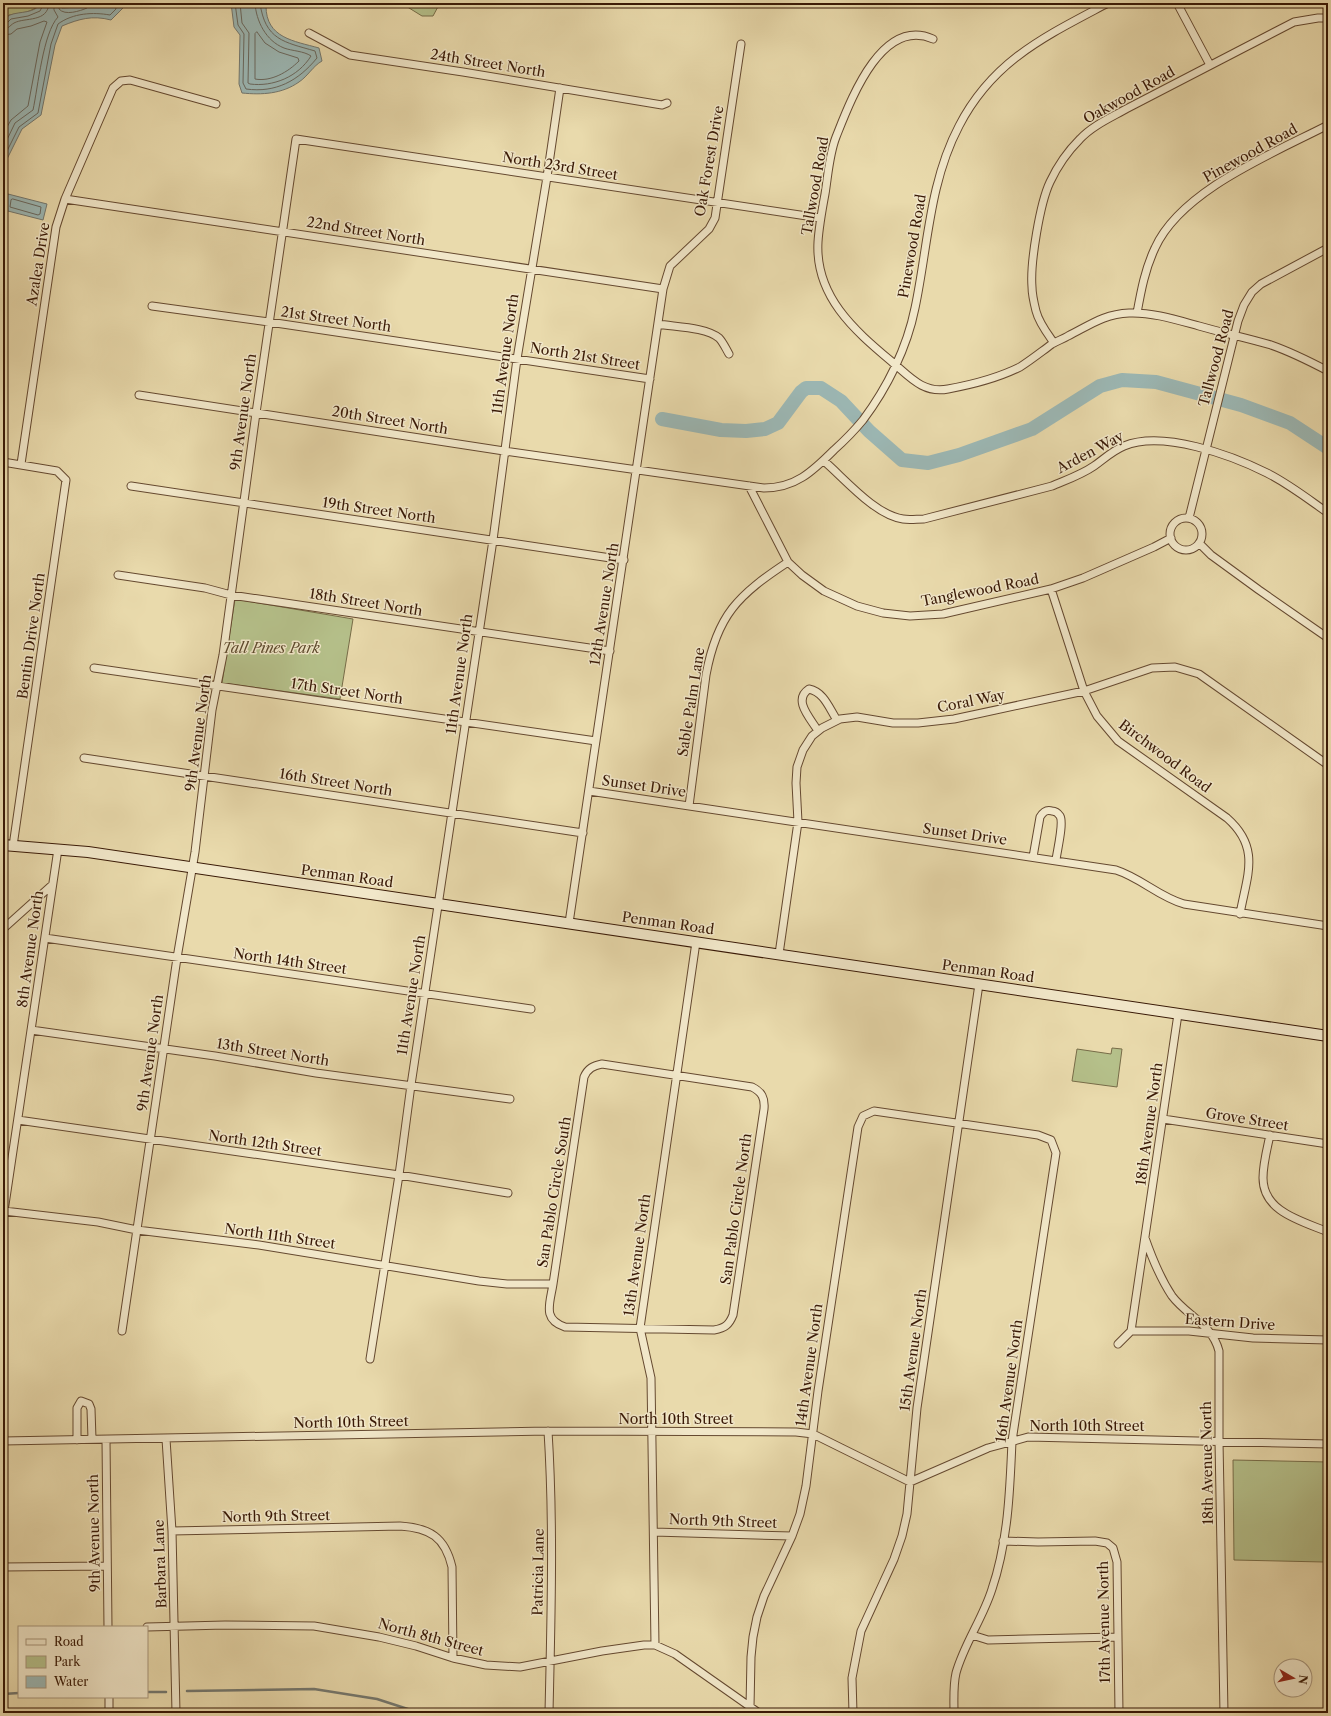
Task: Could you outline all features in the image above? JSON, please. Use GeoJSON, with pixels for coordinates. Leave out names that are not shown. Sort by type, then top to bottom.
{"type":"FeatureCollection","features":[{"type":"Feature","properties":{"kind":"street","name":"Pinewood Road"},"geometry":{"type":"LineString","coordinates":[[638,470],[749,486],[776,488],[790,485],[824,461],[862,421],[884,388],[910,330],[915,310],[935,190],[942,162],[959,126],[978,95],[1005,66],[1026,49],[1047,35],[1108,3]]}},
{"type":"Feature","properties":{"kind":"street"},"geometry":{"type":"LineString","coordinates":[[1177,3],[1210,65]]}},
{"type":"Feature","properties":{"kind":"street","name":"Oakwood Road"},"geometry":{"type":"LineString","coordinates":[[1054,343],[1043,327],[1036,312],[1031,286],[1033,262],[1043,205],[1050,183],[1058,168],[1080,139],[1102,122],[1294,22],[1328,18]]}},
{"type":"Feature","properties":{"kind":"street","name":"24th Street North"},"geometry":{"type":"LineString","coordinates":[[309,33],[350,55],[662,105],[667,103]]}},
{"type":"Feature","properties":{"kind":"street","name":"Tallwood Road"},"geometry":{"type":"LineString","coordinates":[[895,365],[846,320],[825,287],[820,266],[818,244],[820,218],[834,141],[845,114],[873,60],[886,48],[903,38],[917,34],[933,39]]}},
{"type":"Feature","properties":{"kind":"street","name":"Oak Forest Drive"},"geometry":{"type":"LineString","coordinates":[[664,289],[670,266],[709,229],[714,218],[741,44]]}},
{"type":"Feature","properties":{"kind":"street","name":"Azalea Drive"},"geometry":{"type":"LineString","coordinates":[[21,464],[56,227],[65,199],[113,88],[121,81],[130,80],[216,104]]}},
{"type":"Feature","properties":{"kind":"street","name":"11th Avenue North"},"geometry":{"type":"LineString","coordinates":[[370,1359],[399,1175],[451,813],[493,540],[517,359],[560,88]]}},
{"type":"Feature","properties":{"kind":"street","name":"Pinewood Road"},"geometry":{"type":"LineString","coordinates":[[1137,313],[1142,284],[1155,248],[1173,220],[1187,207],[1216,185],[1328,125]]}},
{"type":"Feature","properties":{"kind":"street","name":"North 23rd Street"},"geometry":{"type":"LineString","coordinates":[[296,138],[820,218]]}},
{"type":"Feature","properties":{"kind":"street","name":"9th Avenue North"},"geometry":{"type":"LineString","coordinates":[[122,1330],[138,1230],[177,958],[192,867],[205,776],[212,710],[232,595],[256,413],[296,138]]}},
{"type":"Feature","properties":{"kind":"street","name":"22nd Street North"},"geometry":{"type":"LineString","coordinates":[[65,199],[664,289]]}},
{"type":"Feature","properties":{"kind":"street","name":"Tallwood Road"},"geometry":{"type":"LineString","coordinates":[[1189,518],[1234,336],[1244,305],[1252,292],[1273,277],[1328,248]]}},
{"type":"Feature","properties":{"kind":"street","name":"12th Avenue North"},"geometry":{"type":"LineString","coordinates":[[569,923],[664,289]]}},
{"type":"Feature","properties":{"kind":"street","name":"21st Street North"},"geometry":{"type":"LineString","coordinates":[[152,306],[517,359]]}},
{"type":"Feature","properties":{"kind":"street"},"geometry":{"type":"LineString","coordinates":[[895,365],[917,384],[927,389],[944,390],[999,375],[1018,368],[1054,343],[1100,318],[1115,314],[1137,313],[1166,318],[1269,345],[1289,352],[1328,371]]}},
{"type":"Feature","properties":{"kind":"street"},"geometry":{"type":"LineString","coordinates":[[658,324],[702,330],[711,333],[719,339],[729,354]]}},
{"type":"Feature","properties":{"kind":"street","name":"North 21st Street"},"geometry":{"type":"LineString","coordinates":[[517,359],[650,379]]}},
{"type":"Feature","properties":{"kind":"street","name":"20th Street North"},"geometry":{"type":"LineString","coordinates":[[139,395],[638,470]]}},
{"type":"Feature","properties":{"kind":"street","name":"Arden Way"},"geometry":{"type":"LineString","coordinates":[[824,461],[877,509],[903,519],[924,519],[1052,486],[1072,478],[1093,466],[1113,451],[1134,443],[1146,441],[1163,442],[1205,450],[1230,457],[1268,473],[1328,513]]}},
{"type":"Feature","properties":{"kind":"street"},"geometry":{"type":"LineString","coordinates":[[3,462],[21,464]]}},
{"type":"Feature","properties":{"kind":"street","name":"Bentin Drive North"},"geometry":{"type":"LineString","coordinates":[[8,846],[66,480],[57,471],[21,464]]}},
{"type":"Feature","properties":{"kind":"street","name":"19th Street North"},"geometry":{"type":"LineString","coordinates":[[130,486],[624,560]]}},
{"type":"Feature","properties":{"kind":"street","name":"Tanglewood Road"},"geometry":{"type":"LineString","coordinates":[[749,486],[788,562],[824,591],[838,599],[883,613],[910,616],[943,614],[1051,589],[1098,572],[1170,538]]}},
{"type":"Feature","properties":{"kind":"street"},"geometry":{"type":"LineString","coordinates":[[1189,518],[1198,523],[1202,533],[1199,543],[1191,549],[1186,550],[1176,547],[1170,538],[1170,533],[1174,523],[1178,520],[1189,518]]}},
{"type":"Feature","properties":{"kind":"street"},"geometry":{"type":"LineString","coordinates":[[1199,543],[1211,555],[1328,638]]}},
{"type":"Feature","properties":{"kind":"street","name":"Sable Palm Lane"},"geometry":{"type":"LineString","coordinates":[[689,806],[706,675],[710,654],[716,636],[730,610],[738,601],[788,562]]}},
{"type":"Feature","properties":{"kind":"street","name":"18th Street North"},"geometry":{"type":"LineString","coordinates":[[118,576],[205,588],[232,595],[610,651]]}},
{"type":"Feature","properties":{"kind":"street","name":"Birchwood Road"},"geometry":{"type":"LineString","coordinates":[[1051,589],[1084,691],[1097,716],[1118,741],[1227,818],[1242,833],[1248,848],[1249,857],[1240,914]]}},
{"type":"Feature","properties":{"kind":"street","name":"Coral Way"},"geometry":{"type":"LineString","coordinates":[[779,954],[798,822],[796,783],[797,767],[803,750],[812,736],[837,720],[857,718],[893,723],[918,723],[954,719],[1084,691],[1152,668],[1175,667],[1199,674],[1328,765]]}},
{"type":"Feature","properties":{"kind":"street","name":"17th Street North"},"geometry":{"type":"LineString","coordinates":[[94,668],[596,741]]}},
{"type":"Feature","properties":{"kind":"street"},"geometry":{"type":"LineString","coordinates":[[818,731],[802,704],[802,697],[809,689],[816,690],[820,694],[837,720]]}},
{"type":"Feature","properties":{"kind":"street","name":"16th Street North"},"geometry":{"type":"LineString","coordinates":[[84,758],[583,833]]}},
{"type":"Feature","properties":{"kind":"street","name":"Sunset Drive"},"geometry":{"type":"LineString","coordinates":[[589,791],[1116,870],[1130,874],[1172,901],[1240,914],[1328,926]]}},
{"type":"Feature","properties":{"kind":"street"},"geometry":{"type":"LineString","coordinates":[[1033,857],[1040,817],[1043,812],[1049,810],[1060,816],[1061,822],[1056,860]]}},
{"type":"Feature","properties":{"kind":"street","name":"Penman Road"},"geometry":{"type":"LineString","coordinates":[[8,846],[58,849],[192,867],[1328,1036]]}},
{"type":"Feature","properties":{"kind":"street","name":"8th Avenue North"},"geometry":{"type":"LineString","coordinates":[[4,1215],[58,849]]}},
{"type":"Feature","properties":{"kind":"street"},"geometry":{"type":"LineString","coordinates":[[3,929],[52,885]]}},
{"type":"Feature","properties":{"kind":"street","name":"North 14th Street"},"geometry":{"type":"LineString","coordinates":[[45,938],[425,994],[445,995],[531,1009]]}},
{"type":"Feature","properties":{"kind":"street","name":"13th Avenue North"},"geometry":{"type":"LineString","coordinates":[[655,1645],[651,1378],[640,1328],[696,942]]}},
{"type":"Feature","properties":{"kind":"street","name":"15th Avenue North"},"geometry":{"type":"LineString","coordinates":[[853,1713],[852,1678],[861,1631],[894,1559],[902,1536],[907,1514],[917,1408],[979,984]]}},
{"type":"Feature","properties":{"kind":"street","name":"18th Avenue North"},"geometry":{"type":"LineString","coordinates":[[1131,1331],[1178,1014]]}},
{"type":"Feature","properties":{"kind":"street","name":"13th Street North"},"geometry":{"type":"LineString","coordinates":[[32,1030],[164,1048],[316,1073],[510,1099]]}},
{"type":"Feature","properties":{"kind":"street","name":"San Pablo Circle South"},"geometry":{"type":"LineString","coordinates":[[640,1328],[566,1327],[556,1324],[550,1317],[553,1284],[584,1077],[587,1070],[602,1064],[676,1076]]}},
{"type":"Feature","properties":{"kind":"street","name":"San Pablo Circle North"},"geometry":{"type":"LineString","coordinates":[[640,1328],[714,1330],[723,1328],[729,1324],[734,1315],[764,1102],[763,1095],[752,1087],[676,1076]]}},
{"type":"Feature","properties":{"kind":"street","name":"14th Avenue North"},"geometry":{"type":"LineString","coordinates":[[750,1707],[751,1657],[753,1637],[758,1617],[764,1596],[792,1536],[806,1486],[858,1127],[863,1116],[874,1111],[958,1123]]}},
{"type":"Feature","properties":{"kind":"street","name":"Grove Street"},"geometry":{"type":"LineString","coordinates":[[1163,1119],[1328,1144]]}},
{"type":"Feature","properties":{"kind":"street","name":"North 12th Street"},"geometry":{"type":"LineString","coordinates":[[18,1120],[399,1175],[508,1193]]}},
{"type":"Feature","properties":{"kind":"street","name":"16th Avenue North"},"geometry":{"type":"LineString","coordinates":[[954,1713],[956,1675],[992,1590],[1003,1541],[1011,1487],[1012,1441],[1056,1153],[1051,1140],[1046,1137],[958,1123]]}},
{"type":"Feature","properties":{"kind":"street"},"geometry":{"type":"LineString","coordinates":[[1270,1135],[1263,1178],[1264,1190],[1268,1199],[1275,1207],[1283,1212],[1328,1232]]}},
{"type":"Feature","properties":{"kind":"street","name":"North 11th Street"},"geometry":{"type":"LineString","coordinates":[[4,1215],[98,1222],[138,1230],[259,1245],[507,1284],[553,1284]]}},
{"type":"Feature","properties":{"kind":"street","name":"18th Avenue North"},"geometry":{"type":"LineString","coordinates":[[1145,1238],[1155,1264],[1173,1297],[1212,1333],[1217,1342],[1219,1351],[1219,1441],[1224,1713]]}},
{"type":"Feature","properties":{"kind":"street"},"geometry":{"type":"LineString","coordinates":[[1118,1344],[1131,1331]]}},
{"type":"Feature","properties":{"kind":"street","name":"Eastern Drive"},"geometry":{"type":"LineString","coordinates":[[1131,1331],[1189,1331],[1253,1338],[1328,1340]]}},
{"type":"Feature","properties":{"kind":"street"},"geometry":{"type":"LineString","coordinates":[[77,1440],[77,1408],[81,1401],[89,1404],[91,1409],[92,1439]]}},
{"type":"Feature","properties":{"kind":"street","name":"North 10th Street"},"geometry":{"type":"LineString","coordinates":[[3,1441],[548,1431],[796,1432],[813,1434],[910,1482],[988,1448],[1028,1437],[1328,1444]]}},
{"type":"Feature","properties":{"kind":"street","name":"Patricia Lane"},"geometry":{"type":"LineString","coordinates":[[548,1431],[552,1494],[549,1713]]}},
{"type":"Feature","properties":{"kind":"street","name":"Barbara Lane"},"geometry":{"type":"LineString","coordinates":[[166,1439],[172,1531],[176,1713]]}},
{"type":"Feature","properties":{"kind":"street","name":"9th Avenue North"},"geometry":{"type":"LineString","coordinates":[[106,1440],[108,1626]]}},
{"type":"Feature","properties":{"kind":"street","name":"North 9th Street"},"geometry":{"type":"LineString","coordinates":[[172,1531],[381,1527],[418,1527],[427,1531],[438,1539],[450,1556],[452,1567],[453,1658]]}},
{"type":"Feature","properties":{"kind":"street","name":"North 9th Street"},"geometry":{"type":"LineString","coordinates":[[654,1532],[792,1536]]}},
{"type":"Feature","properties":{"kind":"street","name":"17th Avenue North"},"geometry":{"type":"LineString","coordinates":[[1003,1541],[1095,1541],[1107,1543],[1113,1548],[1117,1562],[1119,1713]]}},
{"type":"Feature","properties":{"kind":"street"},"geometry":{"type":"LineString","coordinates":[[3,1567],[107,1566]]}},
{"type":"Feature","properties":{"kind":"street","name":"North 8th Street"},"geometry":{"type":"LineString","coordinates":[[148,1627],[314,1626],[379,1637],[416,1646],[453,1658],[486,1665],[520,1667],[644,1645],[655,1645],[675,1654],[759,1713]]}},
{"type":"Feature","properties":{"kind":"street"},"geometry":{"type":"LineString","coordinates":[[972,1635],[988,1640],[1117,1637]]}},
{"type":"Feature","properties":{"kind":"street"},"geometry":{"type":"LineString","coordinates":[[109,1698],[109,1713]]}},
{"type":"Feature","properties":{"kind":"green space"},"geometry":{"type":"Polygon","coordinates":[[[3,3],[41,3],[38,7],[27,12],[9,15],[3,22],[3,3]]]}},
{"type":"Feature","properties":{"kind":"green space"},"geometry":{"type":"Polygon","coordinates":[[[401,3],[440,3],[433,16],[422,16],[401,3]]]}},
{"type":"Feature","properties":{"kind":"green space","name":"Tall Pines Park"},"geometry":{"type":"Polygon","coordinates":[[[235,599],[353,619],[340,699],[222,683],[235,599]]]}},
{"type":"Feature","properties":{"kind":"green space"},"geometry":{"type":"Polygon","coordinates":[[[1112,1048],[1122,1049],[1117,1087],[1072,1081],[1077,1049],[1111,1054],[1112,1048]]]}},
{"type":"Feature","properties":{"kind":"green space"},"geometry":{"type":"Polygon","coordinates":[[[1233,1460],[1328,1462],[1328,1548],[1324,1562],[1234,1560],[1233,1460]]]}},
{"type":"Feature","properties":{"kind":"water"},"geometry":{"type":"Polygon","coordinates":[[[41,3],[64,3],[62,8],[77,7],[90,3],[118,3],[123,8],[111,20],[86,18],[62,26],[55,45],[41,115],[22,129],[3,167],[3,22],[9,16],[35,9],[41,3]]]}},
{"type":"Feature","properties":{"kind":"water"},"geometry":{"type":"Polygon","coordinates":[[[231,3],[262,3],[266,6],[267,17],[276,32],[291,40],[319,48],[322,61],[302,80],[286,89],[264,94],[242,93],[239,84],[240,35],[234,27],[231,3]]]}},
{"type":"Feature","properties":{"kind":"water"},"geometry":{"type":"Polygon","coordinates":[[[8,194],[47,204],[43,220],[4,210],[8,194]]]}},
{"type":"Feature","properties":{"kind":"waterway"},"geometry":{"type":"LineString","coordinates":[[662,419],[721,430],[746,431],[765,429],[778,423],[801,392],[806,388],[821,388],[841,401],[869,431],[902,460],[928,463],[959,455],[1032,429],[1100,386],[1122,380],[1156,382],[1241,405],[1290,423],[1328,448]]}},
{"type":"Feature","properties":{"kind":"waterway"},"geometry":{"type":"LineString","coordinates":[[187,1691],[314,1689],[377,1699],[420,1713]]}},
{"type":"Feature","properties":{"kind":"waterway"},"geometry":{"type":"LineString","coordinates":[[148,1692],[166,1692]]}},
{"type":"Feature","properties":{"kind":"waterway"},"geometry":{"type":"LineString","coordinates":[[3,1694],[18,1693]]}}]}
